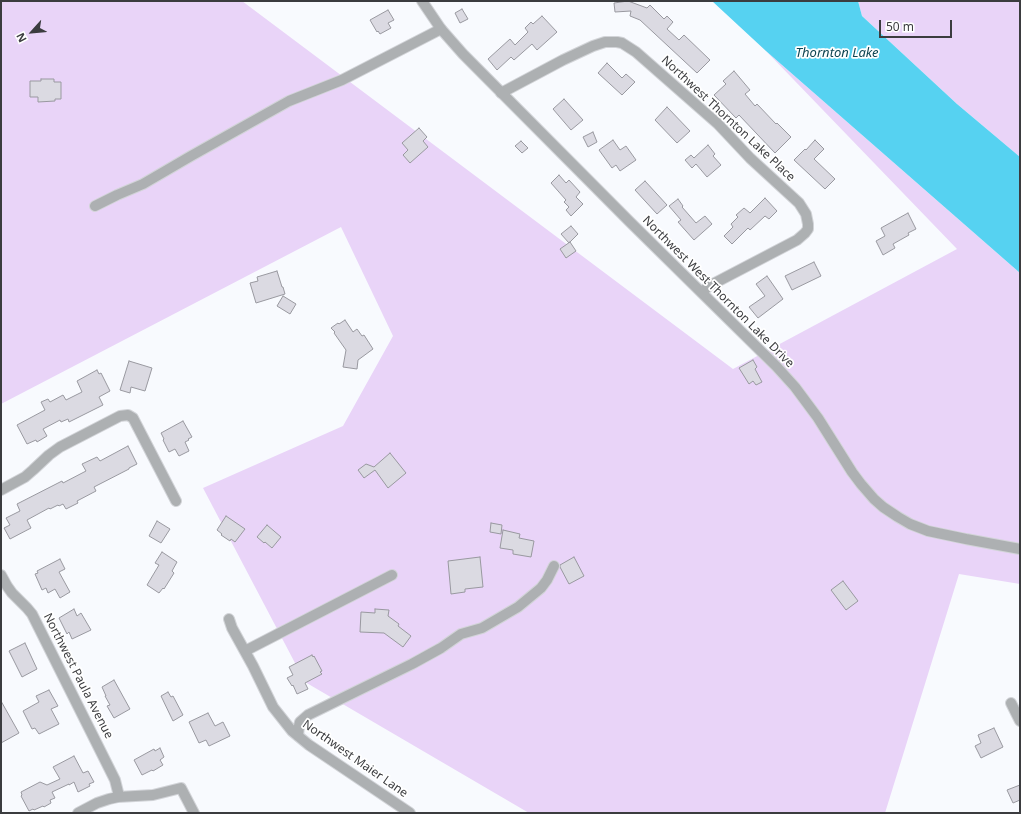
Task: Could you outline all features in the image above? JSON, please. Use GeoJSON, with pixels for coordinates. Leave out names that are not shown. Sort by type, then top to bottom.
{"type":"FeatureCollection","features":[{"type":"Feature","properties":{"kind":"street","name":"Northwest West Thornton Lake Drive"},"geometry":{"type":"LineString","coordinates":[[422,1],[441,29],[463,54],[776,366],[795,387],[818,418],[860,484],[883,507],[910,524],[928,531],[1020,549]]}},
{"type":"Feature","properties":{"kind":"street"},"geometry":{"type":"LineString","coordinates":[[95,206],[142,184],[289,101],[342,80],[441,29]]}},
{"type":"Feature","properties":{"kind":"street","name":"Northwest Thornton Lake Place"},"geometry":{"type":"LineString","coordinates":[[501,93],[562,60],[593,46],[605,42],[622,43],[636,52],[718,124],[755,162],[799,203],[806,214],[808,229],[797,240],[709,286],[702,292]]}},
{"type":"Feature","properties":{"kind":"street"},"geometry":{"type":"LineString","coordinates":[[1,490],[25,477],[60,447],[120,416],[128,415],[133,418],[176,501]]}},
{"type":"Feature","properties":{"kind":"street"},"geometry":{"type":"LineString","coordinates":[[298,736],[298,726],[300,722],[308,715],[412,664],[441,648],[461,634],[482,628],[518,607],[541,588],[554,566]]}},
{"type":"Feature","properties":{"kind":"street","name":"Northwest Paula Avenue"},"geometry":{"type":"LineString","coordinates":[[1,575],[12,593],[32,614],[115,780],[118,797]]}},
{"type":"Feature","properties":{"kind":"street"},"geometry":{"type":"LineString","coordinates":[[245,650],[392,575]]}},
{"type":"Feature","properties":{"kind":"street","name":"Northwest Maier Lane"},"geometry":{"type":"LineString","coordinates":[[229,619],[232,628],[245,650],[273,707],[286,724],[309,745],[410,813]]}},
{"type":"Feature","properties":{"kind":"street"},"geometry":{"type":"LineString","coordinates":[[1011,703],[1020,721]]}},
{"type":"Feature","properties":{"kind":"street"},"geometry":{"type":"LineString","coordinates":[[78,813],[109,799],[153,795],[180,788],[194,813]]}},
{"type":"Feature","properties":{"kind":"shaded area"},"geometry":{"type":"Polygon","coordinates":[[[1,1],[242,1],[733,369],[957,249],[766,51],[1020,273],[1020,584],[959,574],[885,813],[529,813],[305,682],[203,488],[343,426],[393,336],[341,227],[1,404],[1,1]]]}},
{"type":"Feature","properties":{"kind":"shaded area"},"geometry":{"type":"Polygon","coordinates":[[[858,1],[1020,1],[1020,157],[957,104],[862,16],[858,1]]]}},
{"type":"Feature","properties":{"kind":"water","name":"Thornton Lake"},"geometry":{"type":"Polygon","coordinates":[[[712,1],[858,1],[862,16],[957,104],[1020,157],[1020,273],[766,51],[712,1]]]}},
{"type":"Feature","properties":{"kind":"building"},"geometry":{"type":"Polygon","coordinates":[[[628,1],[647,8],[650,5],[664,19],[667,16],[673,22],[667,29],[679,40],[684,35],[710,60],[697,73],[640,20],[630,16],[631,11],[615,12],[614,3],[628,1]]]}},
{"type":"Feature","properties":{"kind":"building"},"geometry":{"type":"Polygon","coordinates":[[[462,9],[468,19],[460,23],[455,13],[462,9]]]}},
{"type":"Feature","properties":{"kind":"building"},"geometry":{"type":"Polygon","coordinates":[[[388,10],[394,20],[388,23],[391,28],[380,34],[378,31],[377,32],[370,20],[388,10]]]}},
{"type":"Feature","properties":{"kind":"building"},"geometry":{"type":"Polygon","coordinates":[[[542,16],[557,32],[537,50],[532,44],[514,60],[511,57],[497,70],[488,59],[510,39],[515,45],[528,32],[525,28],[531,22],[533,24],[542,16]]]}},
{"type":"Feature","properties":{"kind":"building"},"geometry":{"type":"Polygon","coordinates":[[[607,63],[622,78],[626,74],[635,82],[622,95],[598,73],[607,63]]]}},
{"type":"Feature","properties":{"kind":"building"},"geometry":{"type":"Polygon","coordinates":[[[734,71],[750,90],[745,94],[755,106],[757,104],[791,137],[775,153],[739,115],[736,118],[714,95],[726,84],[723,81],[734,71]]]}},
{"type":"Feature","properties":{"kind":"building"},"geometry":{"type":"Polygon","coordinates":[[[41,79],[54,79],[54,82],[61,82],[61,99],[55,99],[55,101],[38,102],[38,97],[30,97],[30,81],[41,81],[41,79]]]}},
{"type":"Feature","properties":{"kind":"building"},"geometry":{"type":"Polygon","coordinates":[[[564,99],[583,120],[571,130],[553,109],[564,99]]]}},
{"type":"Feature","properties":{"kind":"building"},"geometry":{"type":"Polygon","coordinates":[[[667,107],[690,131],[677,143],[655,120],[667,107]]]}},
{"type":"Feature","properties":{"kind":"building"},"geometry":{"type":"Polygon","coordinates":[[[419,128],[427,137],[423,141],[428,147],[410,163],[403,155],[408,150],[402,143],[419,128]]]}},
{"type":"Feature","properties":{"kind":"building"},"geometry":{"type":"Polygon","coordinates":[[[593,132],[597,142],[588,147],[583,137],[593,132]]]}},
{"type":"Feature","properties":{"kind":"building"},"geometry":{"type":"Polygon","coordinates":[[[613,140],[620,150],[626,146],[636,160],[620,171],[616,165],[612,168],[599,150],[613,140]]]}},
{"type":"Feature","properties":{"kind":"building"},"geometry":{"type":"Polygon","coordinates":[[[815,140],[824,149],[814,159],[835,179],[825,189],[794,160],[815,140]]]}},
{"type":"Feature","properties":{"kind":"building"},"geometry":{"type":"Polygon","coordinates":[[[521,141],[528,148],[522,153],[515,146],[521,141]]]}},
{"type":"Feature","properties":{"kind":"building"},"geometry":{"type":"Polygon","coordinates":[[[708,145],[715,154],[713,156],[721,165],[707,177],[696,164],[692,168],[685,160],[691,155],[694,158],[708,145]]]}},
{"type":"Feature","properties":{"kind":"building"},"geometry":{"type":"Polygon","coordinates":[[[559,175],[566,183],[569,180],[580,192],[576,197],[583,204],[571,216],[566,210],[569,207],[564,202],[566,200],[551,183],[559,175]]]}},
{"type":"Feature","properties":{"kind":"building"},"geometry":{"type":"Polygon","coordinates":[[[645,181],[667,205],[657,214],[635,190],[645,181]]]}},
{"type":"Feature","properties":{"kind":"building"},"geometry":{"type":"Polygon","coordinates":[[[765,198],[777,211],[769,219],[765,216],[750,230],[748,228],[732,244],[724,236],[733,227],[731,224],[738,217],[736,215],[744,208],[750,213],[765,198]]]}},
{"type":"Feature","properties":{"kind":"building"},"geometry":{"type":"Polygon","coordinates":[[[678,199],[683,206],[682,207],[696,223],[705,216],[712,224],[694,240],[678,222],[681,220],[669,206],[678,199]]]}},
{"type":"Feature","properties":{"kind":"building"},"geometry":{"type":"Polygon","coordinates":[[[908,213],[916,229],[908,233],[909,235],[893,244],[895,248],[883,255],[876,241],[885,236],[881,228],[908,213]]]}},
{"type":"Feature","properties":{"kind":"building"},"geometry":{"type":"Polygon","coordinates":[[[571,226],[578,234],[569,243],[561,234],[571,226]]]}},
{"type":"Feature","properties":{"kind":"building"},"geometry":{"type":"Polygon","coordinates":[[[570,242],[576,251],[566,258],[560,249],[570,242]]]}},
{"type":"Feature","properties":{"kind":"building"},"geometry":{"type":"Polygon","coordinates":[[[814,262],[821,276],[792,290],[785,276],[814,262]]]}},
{"type":"Feature","properties":{"kind":"building"},"geometry":{"type":"Polygon","coordinates":[[[277,271],[285,294],[256,303],[250,283],[258,281],[257,277],[277,271]]]}},
{"type":"Feature","properties":{"kind":"building"},"geometry":{"type":"Polygon","coordinates":[[[767,276],[783,299],[758,318],[749,307],[765,296],[756,284],[767,276]]]}},
{"type":"Feature","properties":{"kind":"building"},"geometry":{"type":"Polygon","coordinates":[[[283,296],[296,304],[290,314],[277,306],[283,296]]]}},
{"type":"Feature","properties":{"kind":"building"},"geometry":{"type":"Polygon","coordinates":[[[345,320],[353,332],[357,329],[362,336],[364,335],[373,349],[358,360],[357,369],[343,367],[346,350],[331,328],[345,320]]]}},
{"type":"Feature","properties":{"kind":"building"},"geometry":{"type":"Polygon","coordinates":[[[753,360],[757,367],[755,369],[762,382],[756,385],[753,381],[749,384],[739,368],[753,360]]]}},
{"type":"Feature","properties":{"kind":"building"},"geometry":{"type":"Polygon","coordinates":[[[129,361],[152,368],[145,391],[131,387],[130,393],[120,390],[129,361]]]}},
{"type":"Feature","properties":{"kind":"building"},"geometry":{"type":"Polygon","coordinates":[[[97,370],[99,374],[101,373],[110,391],[99,397],[103,405],[69,422],[68,419],[61,422],[60,420],[43,429],[47,436],[37,442],[36,440],[27,444],[17,425],[45,410],[41,402],[48,399],[50,402],[63,395],[66,400],[82,392],[77,381],[97,370]]]}},
{"type":"Feature","properties":{"kind":"building"},"geometry":{"type":"Polygon","coordinates":[[[183,421],[192,437],[185,442],[189,451],[179,456],[175,449],[169,452],[161,433],[183,421]]]}},
{"type":"Feature","properties":{"kind":"building"},"geometry":{"type":"Polygon","coordinates":[[[128,446],[137,464],[94,487],[96,491],[77,501],[78,503],[66,509],[63,504],[50,509],[49,508],[27,520],[31,528],[10,539],[4,528],[10,525],[6,518],[20,511],[17,504],[62,481],[63,483],[86,471],[82,464],[97,457],[100,461],[128,446]]]}},
{"type":"Feature","properties":{"kind":"building"},"geometry":{"type":"Polygon","coordinates":[[[390,453],[406,473],[388,488],[375,470],[364,478],[358,470],[366,464],[374,467],[390,453]]]}},
{"type":"Feature","properties":{"kind":"building"},"geometry":{"type":"Polygon","coordinates":[[[226,516],[245,529],[235,542],[231,539],[230,541],[221,535],[222,534],[217,530],[226,516]]]}},
{"type":"Feature","properties":{"kind":"building"},"geometry":{"type":"Polygon","coordinates":[[[157,521],[170,529],[161,543],[149,536],[157,521]]]}},
{"type":"Feature","properties":{"kind":"building"},"geometry":{"type":"Polygon","coordinates":[[[491,523],[502,525],[501,534],[490,532],[491,523]]]}},
{"type":"Feature","properties":{"kind":"building"},"geometry":{"type":"Polygon","coordinates":[[[267,525],[281,537],[272,548],[257,537],[267,525]]]}},
{"type":"Feature","properties":{"kind":"building"},"geometry":{"type":"Polygon","coordinates":[[[503,530],[520,534],[519,538],[534,541],[531,557],[513,554],[513,550],[500,548],[503,530]]]}},
{"type":"Feature","properties":{"kind":"building"},"geometry":{"type":"Polygon","coordinates":[[[162,552],[177,562],[172,571],[174,573],[164,589],[163,588],[159,593],[147,585],[159,565],[155,563],[162,552]]]}},
{"type":"Feature","properties":{"kind":"building"},"geometry":{"type":"Polygon","coordinates":[[[480,557],[483,587],[465,589],[465,592],[451,594],[448,561],[480,557]]]}},
{"type":"Feature","properties":{"kind":"building"},"geometry":{"type":"Polygon","coordinates":[[[574,557],[584,576],[569,584],[560,565],[574,557]]]}},
{"type":"Feature","properties":{"kind":"building"},"geometry":{"type":"Polygon","coordinates":[[[60,559],[65,569],[59,572],[70,592],[60,598],[55,589],[48,593],[46,588],[42,590],[35,574],[38,573],[37,571],[60,559]]]}},
{"type":"Feature","properties":{"kind":"building"},"geometry":{"type":"Polygon","coordinates":[[[843,581],[858,601],[846,610],[831,590],[843,581]]]}},
{"type":"Feature","properties":{"kind":"building"},"geometry":{"type":"Polygon","coordinates":[[[74,609],[77,616],[81,613],[91,630],[72,639],[69,632],[67,634],[59,618],[74,609]]]}},
{"type":"Feature","properties":{"kind":"building"},"geometry":{"type":"Polygon","coordinates":[[[375,609],[389,610],[388,616],[411,636],[403,647],[384,633],[360,632],[361,612],[375,613],[375,609]]]}},
{"type":"Feature","properties":{"kind":"building"},"geometry":{"type":"Polygon","coordinates":[[[25,643],[37,669],[22,677],[9,651],[25,643]]]}},
{"type":"Feature","properties":{"kind":"building"},"geometry":{"type":"Polygon","coordinates":[[[312,655],[322,671],[320,672],[322,674],[305,683],[308,689],[297,694],[293,685],[292,686],[287,678],[293,675],[289,667],[312,655]]]}},
{"type":"Feature","properties":{"kind":"building"},"geometry":{"type":"Polygon","coordinates":[[[114,680],[130,709],[114,718],[107,706],[110,705],[102,687],[114,680]]]}},
{"type":"Feature","properties":{"kind":"building"},"geometry":{"type":"Polygon","coordinates":[[[49,690],[58,706],[51,709],[59,724],[39,734],[35,728],[32,729],[23,711],[39,702],[36,696],[49,690]]]}},
{"type":"Feature","properties":{"kind":"building"},"geometry":{"type":"Polygon","coordinates":[[[168,692],[171,697],[173,696],[183,715],[173,721],[161,696],[168,692]]]}},
{"type":"Feature","properties":{"kind":"building"},"geometry":{"type":"Polygon","coordinates":[[[1,701],[19,733],[1,743],[1,701]]]}},
{"type":"Feature","properties":{"kind":"building"},"geometry":{"type":"Polygon","coordinates":[[[208,713],[215,726],[223,722],[230,736],[209,746],[206,740],[199,743],[189,722],[208,713]]]}},
{"type":"Feature","properties":{"kind":"building"},"geometry":{"type":"Polygon","coordinates":[[[994,728],[1003,747],[981,758],[975,746],[981,743],[978,735],[994,728]]]}},
{"type":"Feature","properties":{"kind":"building"},"geometry":{"type":"Polygon","coordinates":[[[160,748],[164,757],[160,760],[163,765],[142,775],[134,760],[154,749],[155,751],[160,748]]]}},
{"type":"Feature","properties":{"kind":"building"},"geometry":{"type":"Polygon","coordinates":[[[74,756],[83,773],[88,771],[94,782],[89,784],[90,786],[78,792],[74,782],[69,784],[52,792],[55,798],[50,800],[51,803],[44,807],[43,806],[29,811],[21,796],[21,792],[40,782],[47,785],[60,779],[53,767],[74,756]]]}},
{"type":"Feature","properties":{"kind":"building"},"geometry":{"type":"Polygon","coordinates":[[[1020,785],[1020,800],[1013,803],[1007,790],[1020,785]]]}}]}
